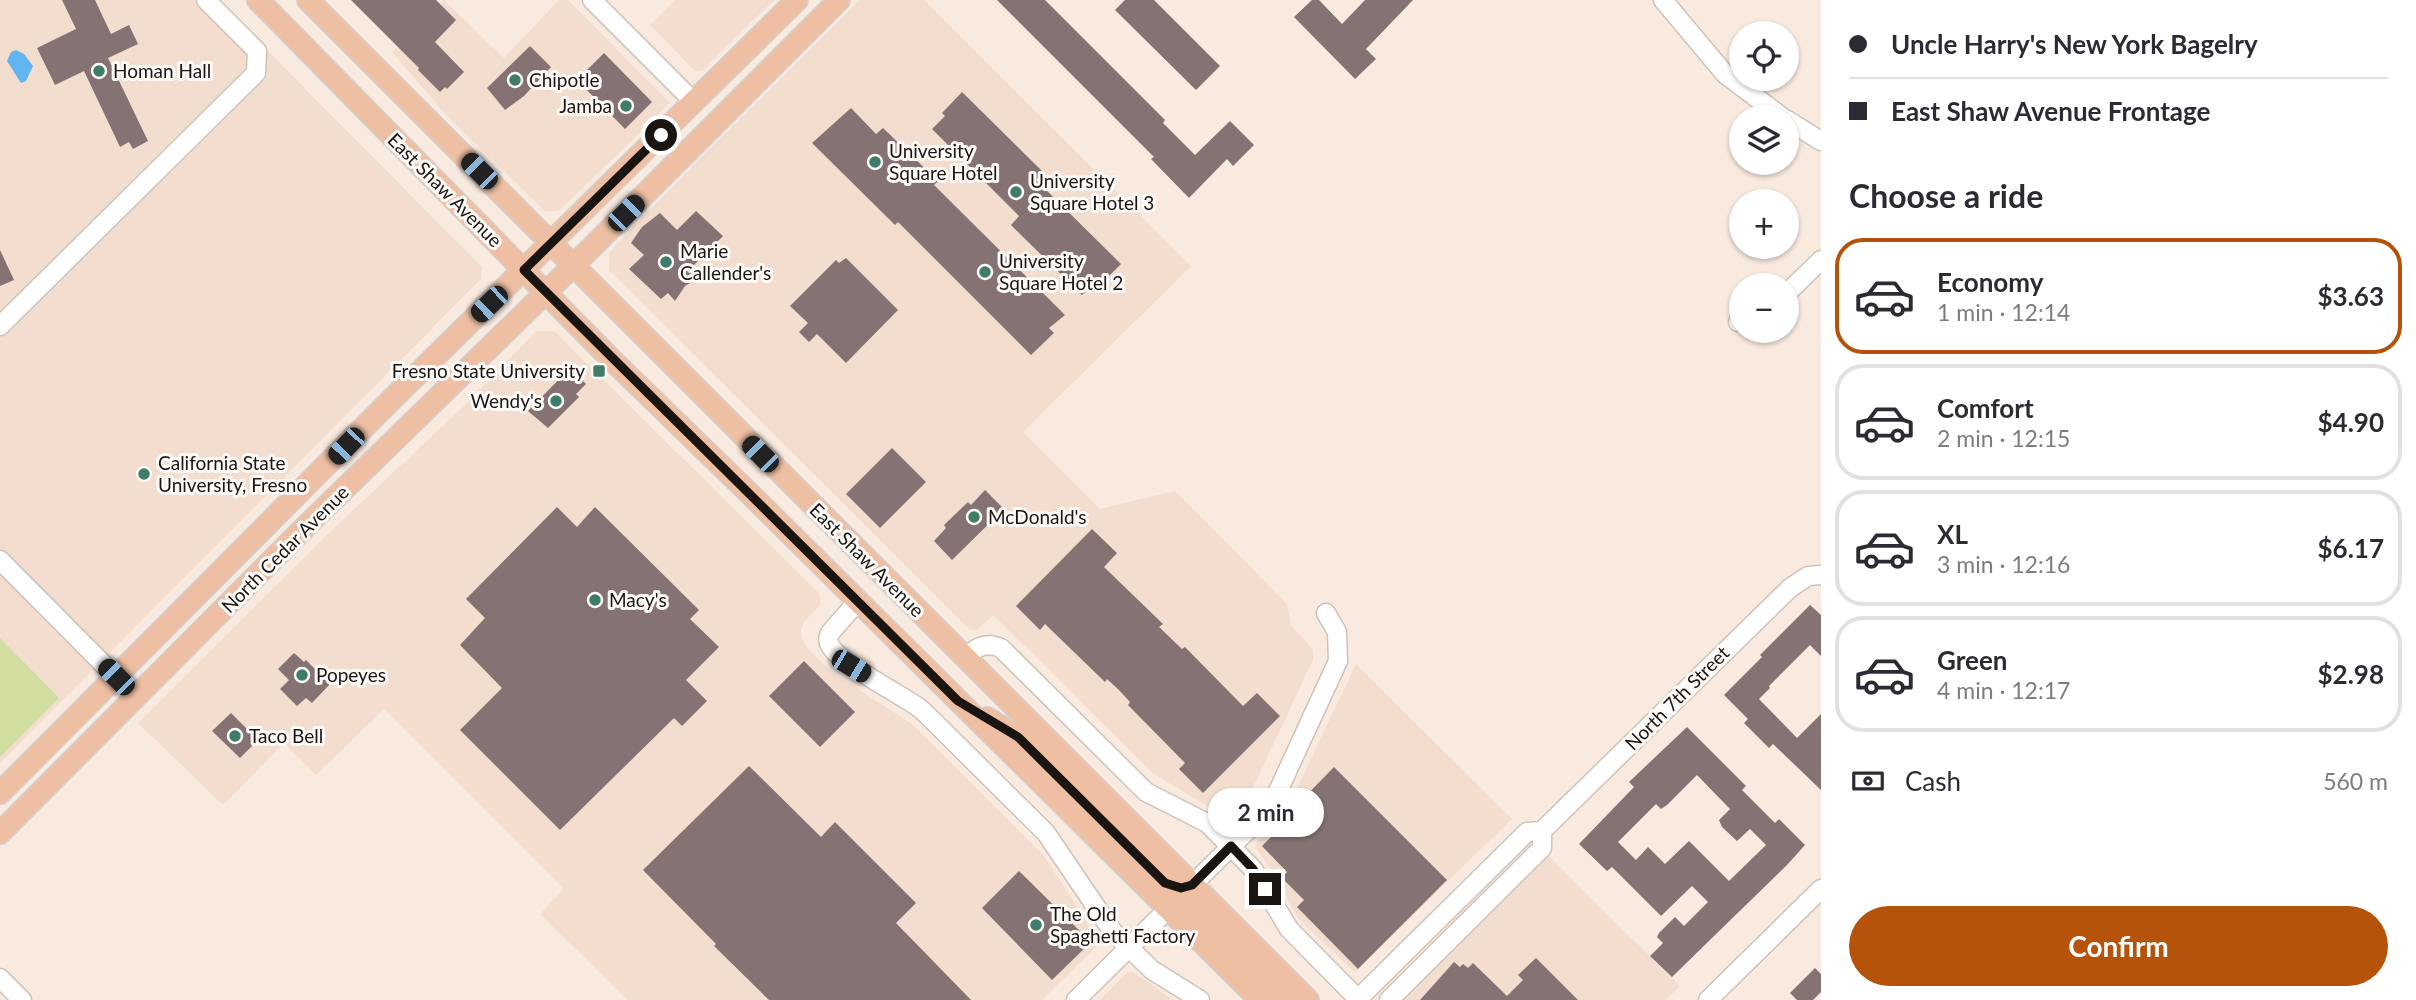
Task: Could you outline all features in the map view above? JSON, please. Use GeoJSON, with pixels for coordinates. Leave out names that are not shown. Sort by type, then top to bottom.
{"type":"FeatureCollection","features":[{"type":"Feature","properties":{"kind":"main road","name":"East Shaw Avenue"},"geometry":{"type":"LineString","coordinates":[[258,0],[546,293],[1260,1000]]}},
{"type":"Feature","properties":{"kind":"main road","name":"East Shaw Avenue"},"geometry":{"type":"LineString","coordinates":[[308,0],[1308,1000]]}},
{"type":"Feature","properties":{"kind":"main road","name":"North Cedar Avenue"},"geometry":{"type":"LineString","coordinates":[[0,793],[384,407],[800,0]]}},
{"type":"Feature","properties":{"kind":"main road"},"geometry":{"type":"LineString","coordinates":[[737,102],[733,89],[736,80],[769,45],[800,0]]}},
{"type":"Feature","properties":{"kind":"main road","name":"North Cedar Avenue"},"geometry":{"type":"LineString","coordinates":[[0,832],[299,533],[573,267],[737,102],[821,10],[839,0]]}},
{"type":"Feature","properties":{"kind":"main road"},"geometry":{"type":"LineString","coordinates":[[299,533],[299,514],[354,458],[384,407]]}},
{"type":"Feature","properties":{"kind":"main road"},"geometry":{"type":"LineString","coordinates":[[247,586],[250,563],[270,539],[269,524]]}},
{"type":"Feature","properties":{"kind":"main road"},"geometry":{"type":"LineString","coordinates":[[958,701],[1018,737],[1165,883],[1181,888],[1192,885]]}},
{"type":"Feature","properties":{"kind":"main road"},"geometry":{"type":"LineString","coordinates":[[1169,908],[1183,904],[1197,912],[1284,1000]]}},
{"type":"Feature","properties":{"kind":"street"},"geometry":{"type":"LineString","coordinates":[[0,326],[256,73],[257,51],[206,0]]}},
{"type":"Feature","properties":{"kind":"street"},"geometry":{"type":"LineString","coordinates":[[592,0],[694,102]]}},
{"type":"Feature","properties":{"kind":"street"},"geometry":{"type":"LineString","coordinates":[[1663,0],[1725,74],[1766,105]]}},
{"type":"Feature","properties":{"kind":"street"},"geometry":{"type":"LineString","coordinates":[[1799,127],[1821,141]]}},
{"type":"Feature","properties":{"kind":"street"},"geometry":{"type":"LineString","coordinates":[[1799,281],[1821,260]]}},
{"type":"Feature","properties":{"kind":"street"},"geometry":{"type":"LineString","coordinates":[[0,561],[116,677]]}},
{"type":"Feature","properties":{"kind":"street","name":"North 7th Street"},"geometry":{"type":"LineString","coordinates":[[1359,1000],[1527,832],[1542,831],[1790,588],[1808,576],[1819,575]]}},
{"type":"Feature","properties":{"kind":"street"},"geometry":{"type":"LineString","coordinates":[[858,601],[830,632],[828,638],[831,648],[851,666],[922,710],[1046,833],[1108,925],[1129,948],[1152,970],[1200,1000]]}},
{"type":"Feature","properties":{"kind":"street"},"geometry":{"type":"LineString","coordinates":[[1192,885],[1272,803],[1338,661],[1337,632],[1326,613]]}},
{"type":"Feature","properties":{"kind":"street"},"geometry":{"type":"LineString","coordinates":[[964,658],[979,646],[987,644],[1001,648],[1146,792],[1208,823],[1253,869],[1289,929],[1359,1000]]}},
{"type":"Feature","properties":{"kind":"street","name":"North 7th Street"},"geometry":{"type":"LineString","coordinates":[[1388,1000],[1542,848],[1542,831]]}},
{"type":"Feature","properties":{"kind":"street"},"geometry":{"type":"LineString","coordinates":[[1708,1000],[1821,888]]}},
{"type":"Feature","properties":{"kind":"street"},"geometry":{"type":"LineString","coordinates":[[1076,1000],[1169,908]]}},
{"type":"Feature","properties":{"kind":"street"},"geometry":{"type":"LineString","coordinates":[[0,978],[22,1000]]}},
{"type":"Feature","properties":{"kind":"shaded area","name":"California State University, Fresno"},"geometry":{"type":"Polygon","coordinates":[[[0,0],[217,0],[482,267],[481,279],[0,763],[0,0]]]}},
{"type":"Feature","properties":{"kind":"shaded area"},"geometry":{"type":"Polygon","coordinates":[[[444,0],[504,58],[559,0],[568,0],[670,103],[560,210],[546,212],[447,116],[392,52],[444,0]]]}},
{"type":"Feature","properties":{"kind":"shaded area"},"geometry":{"type":"Polygon","coordinates":[[[675,0],[774,0],[702,71],[695,71],[650,25],[675,0]]]}},
{"type":"Feature","properties":{"kind":"shaded area"},"geometry":{"type":"Polygon","coordinates":[[[860,0],[924,0],[1191,266],[1023,432],[1100,509],[1175,491],[1287,604],[1291,625],[1313,650],[1313,660],[1256,781],[1248,794],[1229,812],[1219,813],[1154,774],[993,615],[977,630],[970,630],[609,270],[609,253],[699,159],[860,0]]]}},
{"type":"Feature","properties":{"kind":"shaded area"},"geometry":{"type":"Polygon","coordinates":[[[536,331],[554,331],[820,594],[820,605],[801,629],[807,648],[833,673],[912,724],[1044,856],[1099,940],[1098,945],[1042,1000],[627,1000],[540,914],[564,889],[384,709],[316,775],[284,743],[223,805],[138,723],[329,533],[465,405],[536,331]]]}},
{"type":"Feature","properties":{"kind":"shaded area"},"geometry":{"type":"Polygon","coordinates":[[[1356,664],[1512,819],[1354,972],[1299,919],[1255,845],[1290,803],[1356,664]]]}},
{"type":"Feature","properties":{"kind":"shaded area"},"geometry":{"type":"Polygon","coordinates":[[[1549,856],[1680,986],[1666,1000],[1404,1000],[1549,856]]]}},
{"type":"Feature","properties":{"kind":"shaded area"},"geometry":{"type":"Polygon","coordinates":[[[1128,972],[1133,972],[1173,1000],[1100,1000],[1128,972]]]}},
{"type":"Feature","properties":{"kind":"green space"},"geometry":{"type":"Polygon","coordinates":[[[0,638],[59,698],[0,757],[0,638]]]}},
{"type":"Feature","properties":{"kind":"water"},"geometry":{"type":"Polygon","coordinates":[[[16,50],[24,54],[33,66],[26,81],[21,83],[7,61],[11,52],[16,50]]]}},
{"type":"Feature","properties":{"kind":"building","name":"Homan Hall"},"geometry":{"type":"Polygon","coordinates":[[[62,0],[95,0],[111,34],[129,25],[138,44],[108,58],[148,141],[133,149],[129,142],[120,147],[84,71],[55,85],[37,48],[76,29],[62,0]]]}},
{"type":"Feature","properties":{"kind":"building"},"geometry":{"type":"Polygon","coordinates":[[[351,0],[436,0],[456,20],[435,42],[464,72],[447,89],[445,87],[440,92],[351,0]]]}},
{"type":"Feature","properties":{"kind":"building"},"geometry":{"type":"Polygon","coordinates":[[[997,0],[1045,0],[1165,120],[1163,123],[1195,155],[1230,121],[1254,145],[1233,166],[1227,159],[1189,198],[1151,159],[1154,157],[997,0]]]}},
{"type":"Feature","properties":{"kind":"building"},"geometry":{"type":"Polygon","coordinates":[[[1125,0],[1154,0],[1220,66],[1196,90],[1115,10],[1125,0]]]}},
{"type":"Feature","properties":{"kind":"building"},"geometry":{"type":"Polygon","coordinates":[[[1312,0],[1319,0],[1342,24],[1365,0],[1413,0],[1366,49],[1376,59],[1355,79],[1294,17],[1312,0]]]}},
{"type":"Feature","properties":{"kind":"building"},"geometry":{"type":"Polygon","coordinates":[[[530,46],[551,67],[524,96],[505,110],[487,88],[530,46]]]}},
{"type":"Feature","properties":{"kind":"building"},"geometry":{"type":"Polygon","coordinates":[[[604,53],[652,102],[625,129],[577,80],[604,53]]]}},
{"type":"Feature","properties":{"kind":"building","name":"University Square Hotel 3"},"geometry":{"type":"Polygon","coordinates":[[[962,92],[1043,172],[1036,180],[1121,264],[1099,286],[1095,282],[1082,295],[1011,225],[1019,216],[932,129],[945,116],[942,113],[962,92]]]}},
{"type":"Feature","properties":{"kind":"building"},"geometry":{"type":"Polygon","coordinates":[[[851,108],[876,134],[883,128],[938,181],[934,185],[1065,315],[1049,328],[1054,333],[1031,355],[898,222],[895,225],[812,143],[851,108]]]}},
{"type":"Feature","properties":{"kind":"building","name":"Marie Callender's"},"geometry":{"type":"Polygon","coordinates":[[[696,211],[723,236],[687,272],[700,277],[685,286],[675,301],[668,293],[661,299],[629,269],[644,255],[631,243],[642,227],[660,213],[677,230],[696,211]]]}},
{"type":"Feature","properties":{"kind":"building"},"geometry":{"type":"Polygon","coordinates":[[[0,250],[14,280],[0,286],[0,250]]]}},
{"type":"Feature","properties":{"kind":"building"},"geometry":{"type":"Polygon","coordinates":[[[846,258],[898,310],[846,363],[817,334],[809,342],[799,332],[808,323],[790,306],[836,260],[839,263],[846,258]]]}},
{"type":"Feature","properties":{"kind":"building","name":"Wendy's"},"geometry":{"type":"Polygon","coordinates":[[[570,368],[586,384],[576,394],[579,397],[548,428],[528,411],[570,368]]]}},
{"type":"Feature","properties":{"kind":"building"},"geometry":{"type":"Polygon","coordinates":[[[892,448],[926,482],[880,528],[846,494],[892,448]]]}},
{"type":"Feature","properties":{"kind":"building","name":"McDonald's"},"geometry":{"type":"Polygon","coordinates":[[[985,490],[1004,509],[952,560],[934,541],[946,528],[944,525],[968,502],[971,505],[985,490]]]}},
{"type":"Feature","properties":{"kind":"building"},"geometry":{"type":"Polygon","coordinates":[[[557,507],[577,527],[595,507],[699,610],[690,619],[719,647],[686,680],[707,701],[682,726],[674,718],[560,830],[460,730],[502,688],[460,645],[485,618],[466,599],[557,507]]]}},
{"type":"Feature","properties":{"kind":"building"},"geometry":{"type":"Polygon","coordinates":[[[1092,529],[1117,553],[1104,567],[1163,624],[1159,627],[1182,649],[1185,647],[1243,706],[1257,693],[1280,716],[1203,793],[1179,769],[1185,763],[1128,705],[1130,702],[1119,690],[1107,679],[1105,682],[1045,624],[1040,630],[1016,606],[1092,529]]]}},
{"type":"Feature","properties":{"kind":"building"},"geometry":{"type":"Polygon","coordinates":[[[1810,605],[1821,615],[1821,656],[1810,645],[1759,699],[1797,738],[1821,714],[1821,790],[1773,744],[1769,748],[1744,723],[1748,719],[1724,695],[1810,605]]]}},
{"type":"Feature","properties":{"kind":"building","name":"Popeyes"},"geometry":{"type":"Polygon","coordinates":[[[294,653],[304,662],[306,660],[330,684],[312,703],[306,698],[297,706],[280,689],[289,680],[278,669],[294,653]]]}},
{"type":"Feature","properties":{"kind":"building"},"geometry":{"type":"Polygon","coordinates":[[[804,661],[855,712],[820,747],[769,696],[804,661]]]}},
{"type":"Feature","properties":{"kind":"building","name":"Taco Bell"},"geometry":{"type":"Polygon","coordinates":[[[231,713],[258,740],[240,758],[212,731],[231,713]]]}},
{"type":"Feature","properties":{"kind":"building"},"geometry":{"type":"Polygon","coordinates":[[[1687,727],[1746,786],[1742,790],[1775,823],[1779,819],[1805,845],[1672,977],[1650,956],[1663,943],[1657,937],[1675,917],[1684,926],[1708,902],[1692,886],[1661,916],[1612,867],[1607,871],[1579,844],[1634,787],[1629,782],[1687,727]],[[1697,775],[1667,805],[1661,809],[1656,804],[1618,842],[1636,860],[1648,847],[1665,864],[1689,841],[1729,881],[1766,845],[1750,829],[1737,841],[1722,827],[1719,820],[1730,809],[1697,775]]]}},
{"type":"Feature","properties":{"kind":"building"},"geometry":{"type":"Polygon","coordinates":[[[749,766],[821,837],[835,822],[916,903],[896,923],[971,1000],[769,1000],[714,946],[716,944],[643,870],[749,766]]]}},
{"type":"Feature","properties":{"kind":"building"},"geometry":{"type":"Polygon","coordinates":[[[1334,767],[1447,880],[1358,969],[1297,907],[1304,900],[1282,878],[1287,872],[1262,846],[1299,809],[1296,806],[1334,767]]]}},
{"type":"Feature","properties":{"kind":"building","name":"The Old Spaghetti Factory"},"geometry":{"type":"Polygon","coordinates":[[[1019,871],[1091,942],[1052,980],[982,908],[1019,871]]]}},
{"type":"Feature","properties":{"kind":"building"},"geometry":{"type":"Polygon","coordinates":[[[1536,958],[1578,1000],[1420,1000],[1454,962],[1460,967],[1463,964],[1468,968],[1473,963],[1507,996],[1523,980],[1518,975],[1536,958]]]}},
{"type":"Feature","properties":{"kind":"building"},"geometry":{"type":"Polygon","coordinates":[[[1815,968],[1821,974],[1821,992],[1813,1000],[1797,1000],[1790,993],[1815,968]]]}},
{"type":"Feature","properties":{"kind":"place","name":"Homan Hall"},"geometry":{"type":"Point","coordinates":[99,71]}},
{"type":"Feature","properties":{"kind":"place","name":"Chipotle"},"geometry":{"type":"Point","coordinates":[515,80]}},
{"type":"Feature","properties":{"kind":"place","name":"Jamba"},"geometry":{"type":"Point","coordinates":[626,106]}},
{"type":"Feature","properties":{"kind":"place","name":"University Square Hotel"},"geometry":{"type":"Point","coordinates":[875,162]}},
{"type":"Feature","properties":{"kind":"place","name":"University Square Hotel 3"},"geometry":{"type":"Point","coordinates":[1016,192]}},
{"type":"Feature","properties":{"kind":"place","name":"Marie Callender's"},"geometry":{"type":"Point","coordinates":[666,262]}},
{"type":"Feature","properties":{"kind":"place","name":"University Square Hotel 2"},"geometry":{"type":"Point","coordinates":[985,272]}},
{"type":"Feature","properties":{"kind":"place","name":"Fresno State University"},"geometry":{"type":"Point","coordinates":[599,371]}},
{"type":"Feature","properties":{"kind":"place","name":"Wendy's"},"geometry":{"type":"Point","coordinates":[556,401]}},
{"type":"Feature","properties":{"kind":"place","name":"California State University, Fresno"},"geometry":{"type":"Point","coordinates":[144,474]}},
{"type":"Feature","properties":{"kind":"place","name":"McDonald's"},"geometry":{"type":"Point","coordinates":[974,517]}},
{"type":"Feature","properties":{"kind":"place","name":"Macy's"},"geometry":{"type":"Point","coordinates":[595,600]}},
{"type":"Feature","properties":{"kind":"place","name":"Popeyes"},"geometry":{"type":"Point","coordinates":[302,675]}},
{"type":"Feature","properties":{"kind":"place","name":"Taco Bell"},"geometry":{"type":"Point","coordinates":[235,736]}},
{"type":"Feature","properties":{"kind":"place","name":"The Old Spaghetti Factory"},"geometry":{"type":"Point","coordinates":[1036,925]}},
{"type":"Feature","properties":{"kind":"route"},"geometry":{"type":"LineString","coordinates":[[661,135],[524,270],[958,701],[1018,737],[1165,883],[1181,888],[1192,885],[1231,846],[1253,869],[1265,889]]}}]}
